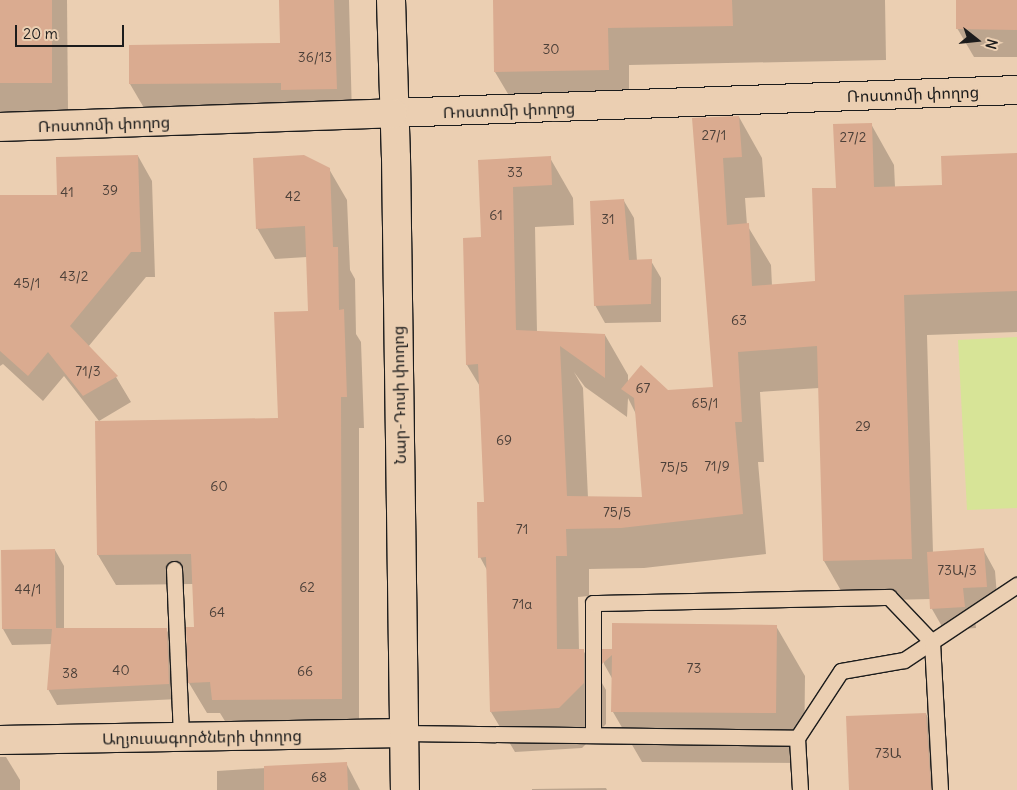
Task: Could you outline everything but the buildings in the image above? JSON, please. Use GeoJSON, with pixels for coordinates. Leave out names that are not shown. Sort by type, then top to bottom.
{"type":"FeatureCollection","features":[{"type":"Feature","properties":{"kind":"street","name":"Նար-Դոսի փողոց"},"geometry":{"type":"LineString","coordinates":[[391,0],[393,113],[396,156],[405,790]]}},
{"type":"Feature","properties":{"kind":"street","name":"Ռոստոմի փողոց"},"geometry":{"type":"LineString","coordinates":[[0,127],[1017,90]]}},
{"type":"Feature","properties":{"kind":"street","name":"Աղյուսագործների փողոց"},"geometry":{"type":"LineString","coordinates":[[0,740],[404,733]]}},
{"type":"Feature","properties":{"kind":"lane"},"geometry":{"type":"LineString","coordinates":[[174,569],[180,738]]}},
{"type":"Feature","properties":{"kind":"lane"},"geometry":{"type":"LineString","coordinates":[[800,790],[797,738],[841,671],[904,660],[1017,585]]}},
{"type":"Feature","properties":{"kind":"lane"},"geometry":{"type":"LineString","coordinates":[[593,735],[593,603],[889,597],[932,642],[940,790]]}},
{"type":"Feature","properties":{"kind":"lane"},"geometry":{"type":"LineString","coordinates":[[404,733],[797,738]]}},
{"type":"Feature","properties":{"kind":"green space"},"geometry":{"type":"Polygon","coordinates":[[[1017,337],[1017,508],[967,510],[958,340],[1017,337]]]}}]}
